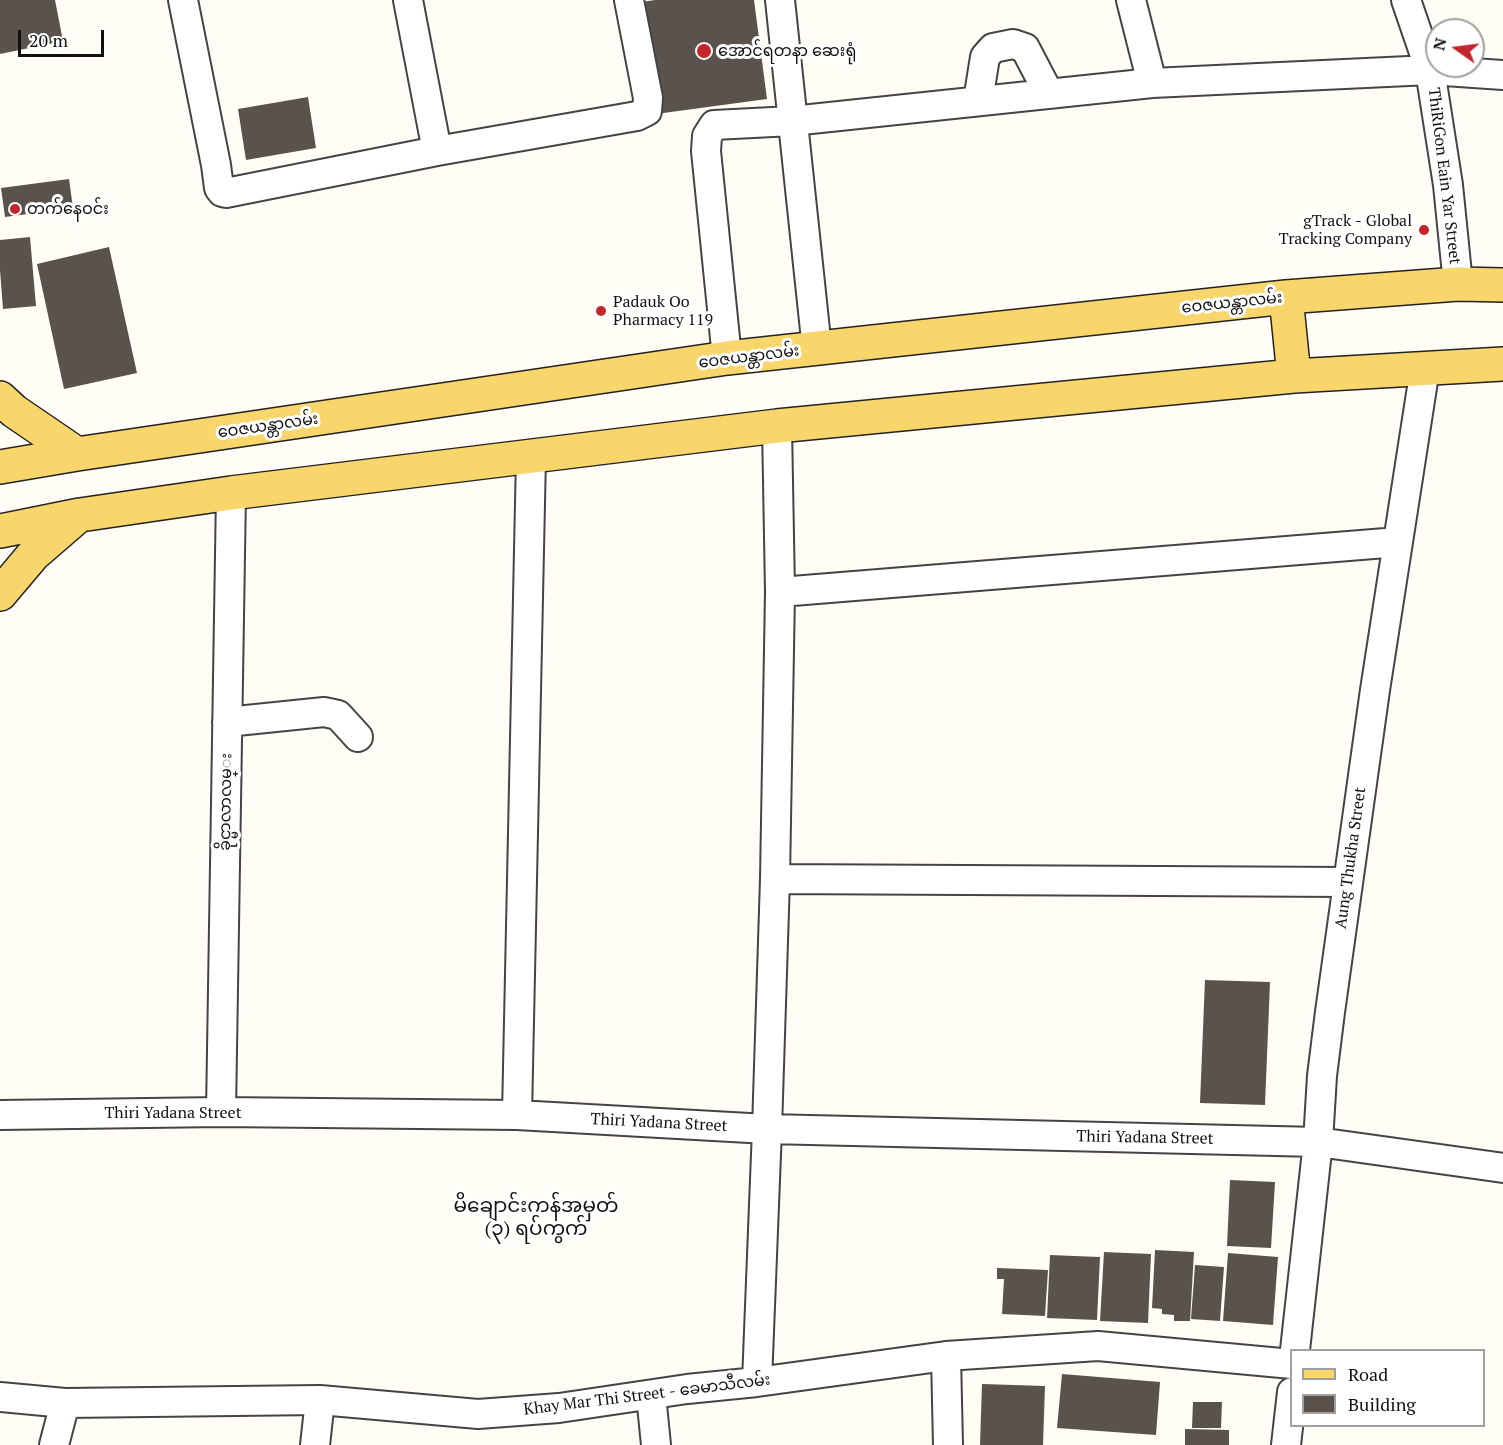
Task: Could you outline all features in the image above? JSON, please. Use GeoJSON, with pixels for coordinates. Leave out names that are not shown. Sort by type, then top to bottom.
{"type":"FeatureCollection","features":[{"type":"Feature","properties":{"kind":"main road","name":"ဝေဇယန္တာလမ်း"},"geometry":{"type":"LineString","coordinates":[[0,467],[727,358],[1287,297],[1458,284],[1503,285]]}},
{"type":"Feature","properties":{"kind":"main road"},"geometry":{"type":"LineString","coordinates":[[1287,297],[1294,376]]}},
{"type":"Feature","properties":{"kind":"main road"},"geometry":{"type":"LineString","coordinates":[[0,531],[80,515],[231,492],[777,426],[1294,376],[1503,364]]}},
{"type":"Feature","properties":{"kind":"main road"},"geometry":{"type":"LineString","coordinates":[[0,398],[14,411],[77,454]]}},
{"type":"Feature","properties":{"kind":"main road"},"geometry":{"type":"LineString","coordinates":[[0,594],[33,555],[80,515]]}},
{"type":"Feature","properties":{"kind":"street"},"geometry":{"type":"LineString","coordinates":[[183,0],[219,188],[226,193],[437,151],[637,116],[647,111],[648,98],[629,0]]}},
{"type":"Feature","properties":{"kind":"street"},"geometry":{"type":"LineString","coordinates":[[408,0],[437,151]]}},
{"type":"Feature","properties":{"kind":"street"},"geometry":{"type":"LineString","coordinates":[[780,0],[817,349]]}},
{"type":"Feature","properties":{"kind":"street"},"geometry":{"type":"LineString","coordinates":[[1131,0],[1152,83]]}},
{"type":"Feature","properties":{"kind":"street","name":"ThiRiGon Eain Yar Street"},"geometry":{"type":"LineString","coordinates":[[1406,0],[1425,55]]}},
{"type":"Feature","properties":{"kind":"street"},"geometry":{"type":"LineString","coordinates":[[978,101],[985,57],[993,48],[1013,44],[1025,48],[1049,94]]}},
{"type":"Feature","properties":{"kind":"street"},"geometry":{"type":"LineString","coordinates":[[727,358],[706,151],[707,136],[714,125],[792,121],[1152,83],[1425,70]]}},
{"type":"Feature","properties":{"kind":"street"},"geometry":{"type":"LineString","coordinates":[[1485,74],[1503,75]]}},
{"type":"Feature","properties":{"kind":"street","name":"ThiRiGon Eain Yar Street"},"geometry":{"type":"LineString","coordinates":[[1431,78],[1448,185],[1458,284]]}},
{"type":"Feature","properties":{"kind":"street","name":"Aung Thukha Street"},"geometry":{"type":"LineString","coordinates":[[1295,1349],[1330,1012],[1376,678],[1425,368]]}},
{"type":"Feature","properties":{"kind":"street"},"geometry":{"type":"LineString","coordinates":[[757,1382],[768,1130],[775,879],[780,592],[777,426]]}},
{"type":"Feature","properties":{"kind":"street"},"geometry":{"type":"LineString","coordinates":[[517,1115],[531,456]]}},
{"type":"Feature","properties":{"kind":"street","name":"ခိုင္မာလာလမ္း"},"geometry":{"type":"LineString","coordinates":[[221,1112],[231,492]]}},
{"type":"Feature","properties":{"kind":"street"},"geometry":{"type":"LineString","coordinates":[[780,592],[1398,542]]}},
{"type":"Feature","properties":{"kind":"street"},"geometry":{"type":"LineString","coordinates":[[227,722],[324,712],[338,716],[358,737]]}},
{"type":"Feature","properties":{"kind":"street"},"geometry":{"type":"LineString","coordinates":[[775,879],[1348,882]]}},
{"type":"Feature","properties":{"kind":"street","name":"Thiri Yadana Street"},"geometry":{"type":"LineString","coordinates":[[0,1115],[221,1112],[517,1115],[768,1130],[1318,1142],[1503,1168]]}},
{"type":"Feature","properties":{"kind":"street","name":"Khay Mar Thi Street - ခေမာသီလမ်း"},"geometry":{"type":"LineString","coordinates":[[0,1397],[65,1403],[320,1400],[478,1414],[558,1408],[946,1356],[1098,1346],[1290,1364]]}},
{"type":"Feature","properties":{"kind":"street"},"geometry":{"type":"LineString","coordinates":[[946,1356],[948,1445]]}},
{"type":"Feature","properties":{"kind":"street"},"geometry":{"type":"LineString","coordinates":[[651,1395],[656,1445]]}},
{"type":"Feature","properties":{"kind":"street"},"geometry":{"type":"LineString","coordinates":[[315,1445],[320,1400]]}},
{"type":"Feature","properties":{"kind":"street"},"geometry":{"type":"LineString","coordinates":[[54,1445],[65,1403]]}},
{"type":"Feature","properties":{"kind":"street"},"geometry":{"type":"LineString","coordinates":[[1286,1445],[1290,1410]]}},
{"type":"Feature","properties":{"kind":"building"},"geometry":{"type":"Polygon","coordinates":[[[0,0],[55,0],[63,41],[0,54],[0,0]]]}},
{"type":"Feature","properties":{"kind":"building","name":"အောင်ရတနာ ဆေးရုံ"},"geometry":{"type":"Polygon","coordinates":[[[754,0],[767,99],[656,114],[642,2],[754,0]]]}},
{"type":"Feature","properties":{"kind":"building"},"geometry":{"type":"Polygon","coordinates":[[[308,97],[316,148],[246,160],[238,109],[308,97]]]}},
{"type":"Feature","properties":{"kind":"building"},"geometry":{"type":"Polygon","coordinates":[[[69,179],[73,208],[5,217],[1,188],[69,179]]]}},
{"type":"Feature","properties":{"kind":"building"},"geometry":{"type":"Polygon","coordinates":[[[30,237],[36,306],[3,309],[0,240],[30,237]]]}},
{"type":"Feature","properties":{"kind":"building"},"geometry":{"type":"Polygon","coordinates":[[[109,247],[137,373],[64,389],[37,264],[109,247]]]}},
{"type":"Feature","properties":{"kind":"building"},"geometry":{"type":"Polygon","coordinates":[[[1205,980],[1270,982],[1265,1105],[1200,1103],[1205,980]]]}},
{"type":"Feature","properties":{"kind":"building"},"geometry":{"type":"Polygon","coordinates":[[[1230,1180],[1275,1182],[1271,1248],[1227,1246],[1230,1180]]]}},
{"type":"Feature","properties":{"kind":"building"},"geometry":{"type":"Polygon","coordinates":[[[1155,1250],[1194,1252],[1190,1321],[1174,1321],[1174,1315],[1162,1314],[1162,1309],[1152,1308],[1155,1250]]]}},
{"type":"Feature","properties":{"kind":"building"},"geometry":{"type":"Polygon","coordinates":[[[1104,1252],[1151,1254],[1148,1323],[1100,1321],[1104,1252]]]}},
{"type":"Feature","properties":{"kind":"building"},"geometry":{"type":"Polygon","coordinates":[[[1228,1253],[1278,1257],[1273,1325],[1223,1321],[1228,1253]]]}},
{"type":"Feature","properties":{"kind":"building"},"geometry":{"type":"Polygon","coordinates":[[[1050,1255],[1100,1257],[1097,1320],[1047,1318],[1050,1255]]]}},
{"type":"Feature","properties":{"kind":"building"},"geometry":{"type":"Polygon","coordinates":[[[1195,1265],[1224,1267],[1220,1321],[1191,1319],[1195,1265]]]}},
{"type":"Feature","properties":{"kind":"building"},"geometry":{"type":"Polygon","coordinates":[[[997,1268],[1048,1270],[1045,1316],[1002,1314],[1004,1279],[997,1279],[997,1268]]]}},
{"type":"Feature","properties":{"kind":"building"},"geometry":{"type":"Polygon","coordinates":[[[1062,1374],[1160,1382],[1156,1435],[1057,1428],[1062,1374]]]}},
{"type":"Feature","properties":{"kind":"building"},"geometry":{"type":"Polygon","coordinates":[[[982,1384],[1045,1386],[1043,1445],[980,1445],[982,1384]]]}},
{"type":"Feature","properties":{"kind":"building"},"geometry":{"type":"Polygon","coordinates":[[[1193,1402],[1222,1402],[1221,1428],[1192,1428],[1193,1402]]]}},
{"type":"Feature","properties":{"kind":"building"},"geometry":{"type":"Polygon","coordinates":[[[1185,1429],[1229,1430],[1229,1445],[1185,1445],[1185,1429]]]}},
{"type":"Feature","properties":{"kind":"place","name":"အောင်ရတနာ ဆေးရုံ"},"geometry":{"type":"Point","coordinates":[704,51]}},
{"type":"Feature","properties":{"kind":"place","name":"တက်နေဝင်း"},"geometry":{"type":"Point","coordinates":[15,209]}},
{"type":"Feature","properties":{"kind":"place","name":"gTrack - Global Tracking Company"},"geometry":{"type":"Point","coordinates":[1424,230]}},
{"type":"Feature","properties":{"kind":"place","name":"Padauk Oo Pharmacy 119"},"geometry":{"type":"Point","coordinates":[601,311]}},
{"type":"Feature","properties":{"kind":"district","name":"မိချောင်းကန်အမှတ် (၃) ရပ်ကွက်"},"geometry":{"type":"Point","coordinates":[536,1218]}}]}
